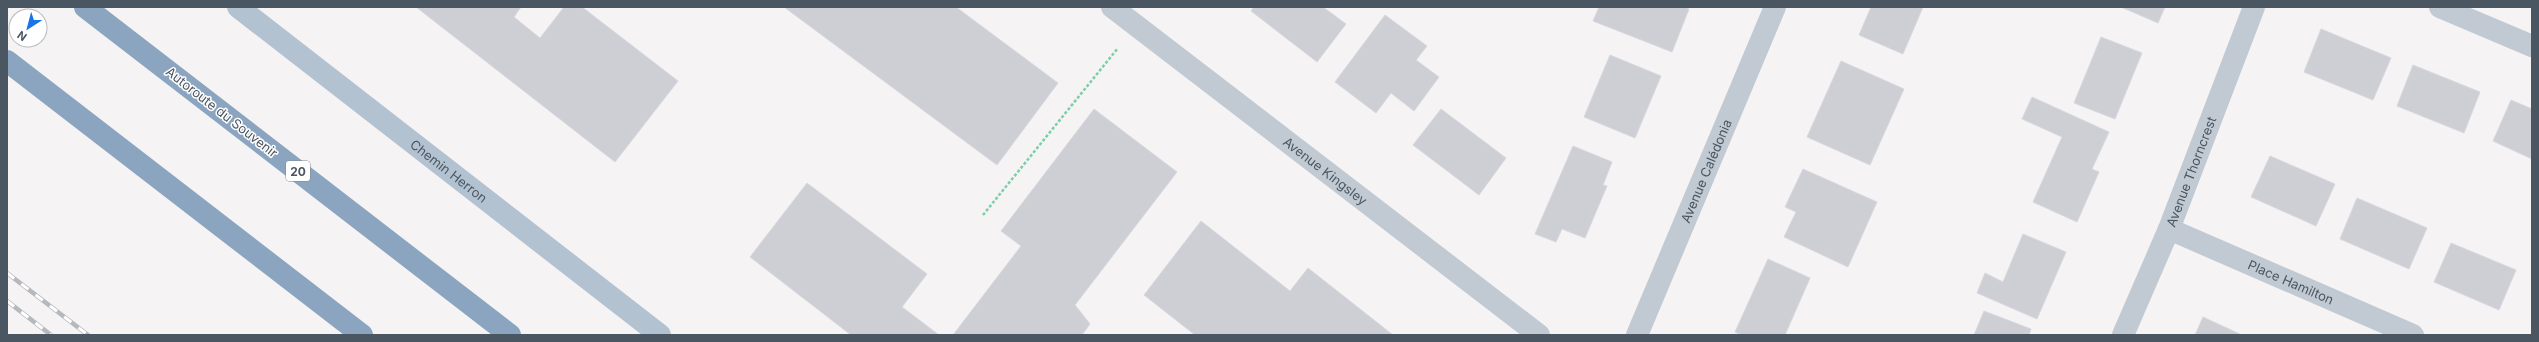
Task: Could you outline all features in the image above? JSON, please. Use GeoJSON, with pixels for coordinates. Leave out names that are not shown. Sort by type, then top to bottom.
{"type":"FeatureCollection","features":[{"type":"Feature","properties":{"kind":"highway","name":"Autoroute du Souvenir"},"geometry":{"type":"LineString","coordinates":[[85,7],[510,335]]}},
{"type":"Feature","properties":{"kind":"highway"},"geometry":{"type":"LineString","coordinates":[[7,61],[362,335]]}},
{"type":"Feature","properties":{"kind":"main road","name":"Chemin Herron"},"geometry":{"type":"LineString","coordinates":[[238,7],[660,335]]}},
{"type":"Feature","properties":{"kind":"street","name":"Avenue Kingsley"},"geometry":{"type":"LineString","coordinates":[[1112,7],[1539,335]]}},
{"type":"Feature","properties":{"kind":"street","name":"Avenue Calédonia"},"geometry":{"type":"LineString","coordinates":[[1637,335],[1774,7]]}},
{"type":"Feature","properties":{"kind":"street","name":"Avenue Thorncrest"},"geometry":{"type":"LineString","coordinates":[[2123,335],[2169,229],[2254,7]]}},
{"type":"Feature","properties":{"kind":"street"},"geometry":{"type":"LineString","coordinates":[[2440,7],[2532,46]]}},
{"type":"Feature","properties":{"kind":"street","name":"Place Hamilton"},"geometry":{"type":"LineString","coordinates":[[2169,229],[2413,335]]}},
{"type":"Feature","properties":{"kind":"path"},"geometry":{"type":"LineString","coordinates":[[983,215],[1136,26]]}},
{"type":"Feature","properties":{"kind":"building"},"geometry":{"type":"Polygon","coordinates":[[[416,7],[521,7],[514,17],[540,38],[564,7],[582,7],[678,81],[615,162],[416,7]]]}},
{"type":"Feature","properties":{"kind":"building"},"geometry":{"type":"Polygon","coordinates":[[[784,7],[956,7],[1058,83],[997,165],[784,7]]]}},
{"type":"Feature","properties":{"kind":"building"},"geometry":{"type":"Polygon","coordinates":[[[1254,7],[1323,7],[1346,24],[1317,62],[1251,11],[1254,7]]]}},
{"type":"Feature","properties":{"kind":"building"},"geometry":{"type":"Polygon","coordinates":[[[1599,7],[1685,7],[1689,9],[1672,52],[1593,21],[1599,7]]]}},
{"type":"Feature","properties":{"kind":"building"},"geometry":{"type":"Polygon","coordinates":[[[1871,7],[1923,7],[1903,54],[1859,35],[1871,7]]]}},
{"type":"Feature","properties":{"kind":"building"},"geometry":{"type":"Polygon","coordinates":[[[2121,7],[2165,7],[2158,23],[2121,7]]]}},
{"type":"Feature","properties":{"kind":"building"},"geometry":{"type":"Polygon","coordinates":[[[1385,15],[1427,46],[1416,60],[1439,77],[1414,111],[1391,93],[1376,113],[1335,82],[1385,15]]]}},
{"type":"Feature","properties":{"kind":"building"},"geometry":{"type":"Polygon","coordinates":[[[2321,29],[2391,58],[2373,100],[2304,72],[2321,29]]]}},
{"type":"Feature","properties":{"kind":"building"},"geometry":{"type":"Polygon","coordinates":[[[2101,37],[2142,53],[2115,119],[2074,103],[2101,37]]]}},
{"type":"Feature","properties":{"kind":"building"},"geometry":{"type":"Polygon","coordinates":[[[1610,55],[1661,76],[1635,138],[1584,117],[1610,55]]]}},
{"type":"Feature","properties":{"kind":"building"},"geometry":{"type":"Polygon","coordinates":[[[1841,61],[1904,89],[1870,165],[1807,137],[1841,61]]]}},
{"type":"Feature","properties":{"kind":"building"},"geometry":{"type":"Polygon","coordinates":[[[2413,65],[2480,92],[2464,133],[2397,106],[2413,65]]]}},
{"type":"Feature","properties":{"kind":"building"},"geometry":{"type":"Polygon","coordinates":[[[2032,97],[2109,132],[2092,169],[2099,172],[2077,222],[2033,202],[2062,137],[2022,119],[2032,97]]]}},
{"type":"Feature","properties":{"kind":"building"},"geometry":{"type":"Polygon","coordinates":[[[2511,100],[2532,109],[2532,159],[2493,141],[2511,100]]]}},
{"type":"Feature","properties":{"kind":"building"},"geometry":{"type":"Polygon","coordinates":[[[1094,109],[1177,172],[1075,305],[1090,324],[1082,335],[953,335],[1021,246],[1001,231],[1094,109]]]}},
{"type":"Feature","properties":{"kind":"building"},"geometry":{"type":"Polygon","coordinates":[[[1441,109],[1506,158],[1479,195],[1413,145],[1441,109]]]}},
{"type":"Feature","properties":{"kind":"building"},"geometry":{"type":"Polygon","coordinates":[[[1573,146],[1612,162],[1603,185],[1607,186],[1585,238],[1562,229],[1556,242],[1535,234],[1573,146]]]}},
{"type":"Feature","properties":{"kind":"building"},"geometry":{"type":"Polygon","coordinates":[[[2270,156],[2335,184],[2316,226],[2251,197],[2270,156]]]}},
{"type":"Feature","properties":{"kind":"building"},"geometry":{"type":"Polygon","coordinates":[[[1803,169],[1877,202],[1848,267],[1784,237],[1796,212],[1785,207],[1803,169]]]}},
{"type":"Feature","properties":{"kind":"building"},"geometry":{"type":"Polygon","coordinates":[[[807,183],[927,274],[902,307],[939,335],[851,335],[750,257],[807,183]]]}},
{"type":"Feature","properties":{"kind":"building"},"geometry":{"type":"Polygon","coordinates":[[[2357,198],[2427,228],[2409,269],[2340,239],[2357,198]]]}},
{"type":"Feature","properties":{"kind":"building"},"geometry":{"type":"Polygon","coordinates":[[[1201,221],[1290,291],[1308,268],[1393,335],[1195,335],[1144,295],[1201,221]]]}},
{"type":"Feature","properties":{"kind":"building"},"geometry":{"type":"Polygon","coordinates":[[[2023,234],[2066,252],[2037,319],[1977,293],[1985,273],[2003,282],[2023,234]]]}},
{"type":"Feature","properties":{"kind":"building"},"geometry":{"type":"Polygon","coordinates":[[[2451,243],[2516,270],[2499,310],[2434,282],[2451,243]]]}},
{"type":"Feature","properties":{"kind":"building"},"geometry":{"type":"Polygon","coordinates":[[[1768,259],[1810,278],[1785,335],[1742,335],[1735,332],[1768,259]]]}},
{"type":"Feature","properties":{"kind":"building"},"geometry":{"type":"Polygon","coordinates":[[[1984,311],[2031,329],[2029,335],[1974,335],[1984,311]]]}},
{"type":"Feature","properties":{"kind":"building"},"geometry":{"type":"Polygon","coordinates":[[[2203,317],[2242,335],[2195,335],[2203,317]]]}},
{"type":"Feature","properties":{"kind":"railway"},"geometry":{"type":"LineString","coordinates":[[7,273],[88,335]]}},
{"type":"Feature","properties":{"kind":"railway"},"geometry":{"type":"LineString","coordinates":[[7,301],[51,335]]}}]}
